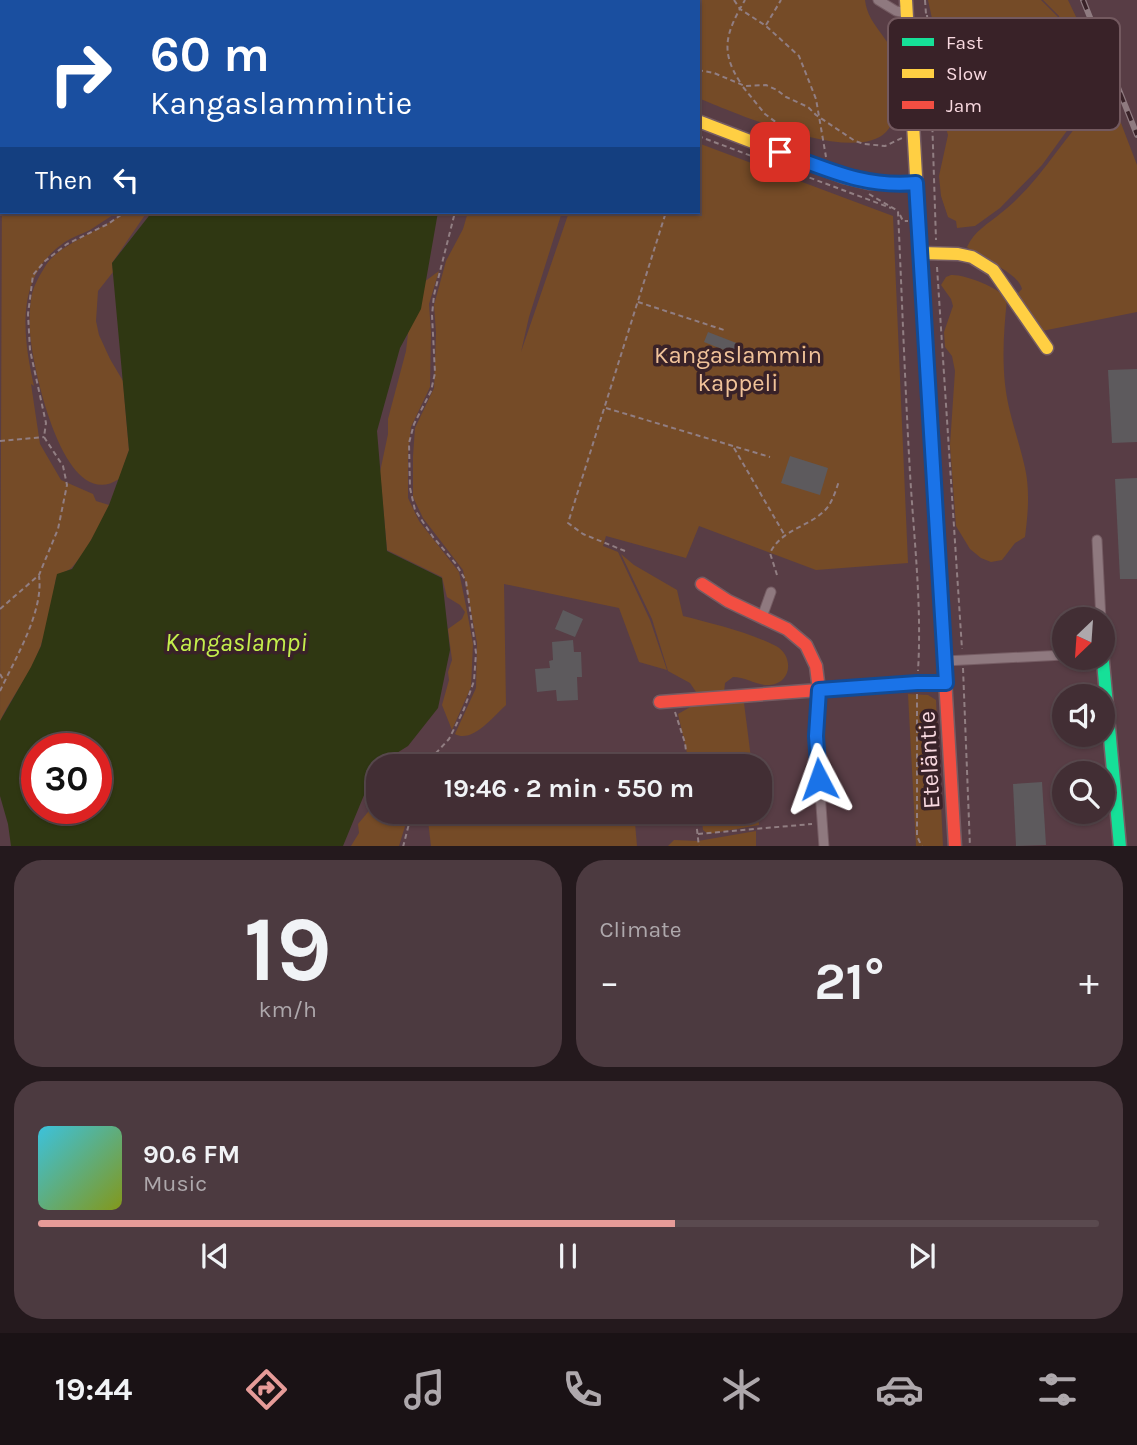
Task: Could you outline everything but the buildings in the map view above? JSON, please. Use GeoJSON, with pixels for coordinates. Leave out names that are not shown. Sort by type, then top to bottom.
{"type":"FeatureCollection","features":[{"type":"Feature","properties":{"kind":"street"},"geometry":{"type":"LineString","coordinates":[[878,0],[896,11],[907,7]]}},
{"type":"Feature","properties":{"kind":"street"},"geometry":{"type":"LineString","coordinates":[[700,122],[844,177],[869,183],[916,183]]}},
{"type":"Feature","properties":{"kind":"street","name":"Eteläntie"},"geometry":{"type":"LineString","coordinates":[[913,130],[955,846]]}},
{"type":"Feature","properties":{"kind":"street"},"geometry":{"type":"LineString","coordinates":[[920,253],[936,251],[972,257],[993,270],[1047,348]]}},
{"type":"Feature","properties":{"kind":"street"},"geometry":{"type":"LineString","coordinates":[[1097,540],[1100,607]]}},
{"type":"Feature","properties":{"kind":"street"},"geometry":{"type":"LineString","coordinates":[[702,584],[728,601],[787,629],[806,645],[816,666],[819,690],[816,736],[824,846]]}},
{"type":"Feature","properties":{"kind":"street"},"geometry":{"type":"LineString","coordinates":[[762,617],[771,592]]}},
{"type":"Feature","properties":{"kind":"street"},"geometry":{"type":"LineString","coordinates":[[945,661],[1052,655]]}},
{"type":"Feature","properties":{"kind":"street"},"geometry":{"type":"LineString","coordinates":[[1104,670],[1120,846]]}},
{"type":"Feature","properties":{"kind":"street"},"geometry":{"type":"LineString","coordinates":[[666,701],[946,683]]}},
{"type":"Feature","properties":{"kind":"path"},"geometry":{"type":"LineString","coordinates":[[734,0],[740,9],[766,26],[799,56],[816,99],[826,158]]}},
{"type":"Feature","properties":{"kind":"path"},"geometry":{"type":"LineString","coordinates":[[745,0],[726,41],[729,66],[765,114],[801,141],[797,159]]}},
{"type":"Feature","properties":{"kind":"path"},"geometry":{"type":"LineString","coordinates":[[766,26],[781,0]]}},
{"type":"Feature","properties":{"kind":"path"},"geometry":{"type":"LineString","coordinates":[[925,0],[926,18]]}},
{"type":"Feature","properties":{"kind":"path"},"geometry":{"type":"LineString","coordinates":[[700,70],[714,73],[741,85],[766,85],[808,107],[855,141],[885,146],[913,130]]}},
{"type":"Feature","properties":{"kind":"path"},"geometry":{"type":"LineString","coordinates":[[933,130],[936,251],[962,659],[970,846]]}},
{"type":"Feature","properties":{"kind":"path"},"geometry":{"type":"LineString","coordinates":[[700,137],[898,211]]}},
{"type":"Feature","properties":{"kind":"path"},"geometry":{"type":"LineString","coordinates":[[864,192],[898,211],[903,221],[935,220]]}},
{"type":"Feature","properties":{"kind":"path"},"geometry":{"type":"LineString","coordinates":[[898,211],[906,414],[919,576],[917,836],[922,846]]}},
{"type":"Feature","properties":{"kind":"path"},"geometry":{"type":"LineString","coordinates":[[0,609],[39,575],[58,529],[68,485],[63,466],[44,437],[46,423],[30,350],[28,314],[33,275],[45,261],[67,244],[122,214]]}},
{"type":"Feature","properties":{"kind":"path"},"geometry":{"type":"LineString","coordinates":[[435,754],[449,739],[464,709],[474,681],[476,653],[466,581],[415,510],[410,488],[410,443],[414,424],[431,391],[435,373],[432,315],[434,295],[455,214]]}},
{"type":"Feature","properties":{"kind":"path"},"geometry":{"type":"LineString","coordinates":[[625,551],[583,534],[568,523],[665,214]]}},
{"type":"Feature","properties":{"kind":"path"},"geometry":{"type":"LineString","coordinates":[[638,302],[724,330]]}},
{"type":"Feature","properties":{"kind":"path"},"geometry":{"type":"LineString","coordinates":[[604,407],[769,457]]}},
{"type":"Feature","properties":{"kind":"path"},"geometry":{"type":"LineString","coordinates":[[0,441],[44,437]]}},
{"type":"Feature","properties":{"kind":"path"},"geometry":{"type":"LineString","coordinates":[[734,446],[784,535]]}},
{"type":"Feature","properties":{"kind":"path"},"geometry":{"type":"LineString","coordinates":[[777,575],[769,552],[775,541],[828,507],[839,481]]}},
{"type":"Feature","properties":{"kind":"path"},"geometry":{"type":"LineString","coordinates":[[0,691],[36,610],[39,575]]}},
{"type":"Feature","properties":{"kind":"path"},"geometry":{"type":"LineString","coordinates":[[0,674],[4,682]]}},
{"type":"Feature","properties":{"kind":"path"},"geometry":{"type":"LineString","coordinates":[[666,701],[685,743],[686,754]]}},
{"type":"Feature","properties":{"kind":"path"},"geometry":{"type":"LineString","coordinates":[[698,834],[822,823]]}},
{"type":"Feature","properties":{"kind":"path"},"geometry":{"type":"LineString","coordinates":[[403,846],[409,824]]}},
{"type":"Feature","properties":{"kind":"path"},"geometry":{"type":"LineString","coordinates":[[697,824],[699,846]]}},
{"type":"Feature","properties":{"kind":"green space"},"geometry":{"type":"Polygon","coordinates":[[[700,0],[865,0],[871,18],[888,44],[886,132],[870,141],[848,143],[822,140],[738,114],[700,99],[700,0]]]}},
{"type":"Feature","properties":{"kind":"green space"},"geometry":{"type":"Polygon","coordinates":[[[928,0],[1041,0],[1058,18],[932,18],[928,0]]]}},
{"type":"Feature","properties":{"kind":"green space"},"geometry":{"type":"Polygon","coordinates":[[[1043,0],[1068,0],[1077,18],[1059,16],[1043,0]]]}},
{"type":"Feature","properties":{"kind":"green space"},"geometry":{"type":"Polygon","coordinates":[[[1120,121],[1137,165],[1137,312],[1042,331],[1016,295],[1022,289],[1014,277],[967,247],[977,232],[1015,201],[1040,174],[1073,130],[1120,130],[1120,121]]]}},
{"type":"Feature","properties":{"kind":"green space"},"geometry":{"type":"Polygon","coordinates":[[[947,130],[1067,130],[1042,165],[1000,208],[975,226],[957,228],[956,221],[948,217],[941,196],[939,176],[948,135],[947,130]]]}},
{"type":"Feature","properties":{"kind":"green space","name":"Kangaslammin kappeli"},"geometry":{"type":"Polygon","coordinates":[[[700,144],[893,216],[908,563],[816,570],[699,526],[686,558],[606,536],[603,546],[618,552],[650,620],[667,670],[639,662],[619,608],[504,584],[506,705],[475,732],[462,736],[455,734],[476,688],[477,643],[463,570],[423,518],[413,497],[413,456],[415,428],[434,388],[434,305],[446,261],[463,229],[467,214],[561,214],[529,317],[521,352],[568,214],[700,214],[700,144]]]}},
{"type":"Feature","properties":{"kind":"green space"},"geometry":{"type":"Polygon","coordinates":[[[2,214],[115,214],[61,245],[46,259],[29,292],[26,310],[27,348],[40,444],[61,480],[93,494],[96,501],[109,505],[72,568],[56,578],[41,646],[0,721],[2,214]]]}},
{"type":"Feature","properties":{"kind":"green space"},"geometry":{"type":"Polygon","coordinates":[[[122,214],[146,214],[112,263],[113,272],[98,291],[96,321],[99,335],[123,381],[129,450],[119,479],[100,485],[83,477],[68,460],[56,436],[46,409],[34,359],[30,306],[36,283],[52,258],[122,214]]]}},
{"type":"Feature","properties":{"kind":"green space"},"geometry":{"type":"Polygon","coordinates":[[[439,271],[429,304],[430,387],[411,427],[408,498],[419,521],[459,572],[466,606],[473,644],[471,687],[452,730],[442,705],[452,660],[448,629],[462,619],[465,612],[460,605],[447,597],[442,577],[387,550],[380,472],[388,434],[388,419],[406,351],[413,290],[439,271]]]}},
{"type":"Feature","properties":{"kind":"green space"},"geometry":{"type":"Polygon","coordinates":[[[951,275],[981,282],[1007,299],[1005,384],[1027,476],[1028,511],[1025,537],[1015,543],[1002,560],[991,562],[970,549],[956,526],[950,445],[955,371],[952,356],[945,347],[944,332],[953,306],[941,285],[946,277],[951,275]]]}},
{"type":"Feature","properties":{"kind":"green space"},"geometry":{"type":"Polygon","coordinates":[[[621,554],[634,565],[677,590],[683,616],[743,633],[782,650],[788,662],[783,679],[765,685],[733,677],[725,683],[724,693],[698,695],[690,683],[668,671],[652,619],[621,554]]]}},
{"type":"Feature","properties":{"kind":"green space"},"geometry":{"type":"Polygon","coordinates":[[[908,694],[928,695],[936,700],[943,846],[916,846],[908,694]]]}},
{"type":"Feature","properties":{"kind":"green space"},"geometry":{"type":"Polygon","coordinates":[[[744,703],[750,754],[687,754],[678,714],[692,706],[744,703]]]}},
{"type":"Feature","properties":{"kind":"green space"},"geometry":{"type":"Polygon","coordinates":[[[366,814],[366,824],[406,824],[399,846],[351,846],[359,833],[358,824],[366,814]]]}},
{"type":"Feature","properties":{"kind":"green space"},"geometry":{"type":"Polygon","coordinates":[[[428,824],[635,824],[637,846],[431,846],[428,824]]]}},
{"type":"Feature","properties":{"kind":"green space"},"geometry":{"type":"Polygon","coordinates":[[[702,824],[759,825],[708,834],[703,830],[702,824]]]}},
{"type":"Feature","properties":{"kind":"green space"},"geometry":{"type":"Polygon","coordinates":[[[756,831],[756,846],[668,846],[674,840],[698,841],[756,831]]]}},
{"type":"Feature","properties":{"kind":"water","name":"Kangaslampi"},"geometry":{"type":"Polygon","coordinates":[[[150,214],[438,214],[421,309],[400,348],[377,431],[387,551],[442,578],[450,650],[438,708],[408,746],[395,754],[366,754],[366,790],[343,846],[11,846],[0,796],[0,721],[41,646],[57,574],[72,569],[109,505],[129,450],[112,263],[150,214]]]}},
{"type":"Feature","properties":{"kind":"railway"},"geometry":{"type":"LineString","coordinates":[[1083,0],[1090,18]]}},
{"type":"Feature","properties":{"kind":"railway"},"geometry":{"type":"LineString","coordinates":[[1120,92],[1137,135]]}},
{"type":"Feature","properties":{"kind":"traffic: fast"},"geometry":{"type":"LineString","coordinates":[[1104,670],[1120,846]]}},
{"type":"Feature","properties":{"kind":"traffic: slow"},"geometry":{"type":"LineString","coordinates":[[906,0],[907,18]]}},
{"type":"Feature","properties":{"kind":"traffic: slow"},"geometry":{"type":"LineString","coordinates":[[700,122],[844,177],[869,183],[916,183]]}},
{"type":"Feature","properties":{"kind":"traffic: slow"},"geometry":{"type":"LineString","coordinates":[[913,130],[934,493]]}},
{"type":"Feature","properties":{"kind":"traffic: slow"},"geometry":{"type":"LineString","coordinates":[[920,253],[972,257],[993,270],[1047,348]]}},
{"type":"Feature","properties":{"kind":"traffic: jam"},"geometry":{"type":"LineString","coordinates":[[934,493],[955,846]]}},
{"type":"Feature","properties":{"kind":"traffic: jam"},"geometry":{"type":"LineString","coordinates":[[660,702],[819,690],[816,666],[806,645],[787,629],[728,601],[702,584]]}},
{"type":"Feature","properties":{"kind":"route"},"geometry":{"type":"LineString","coordinates":[[780,152],[844,177],[869,183],[916,183],[946,683],[819,690],[816,736],[819,779]]}}]}
